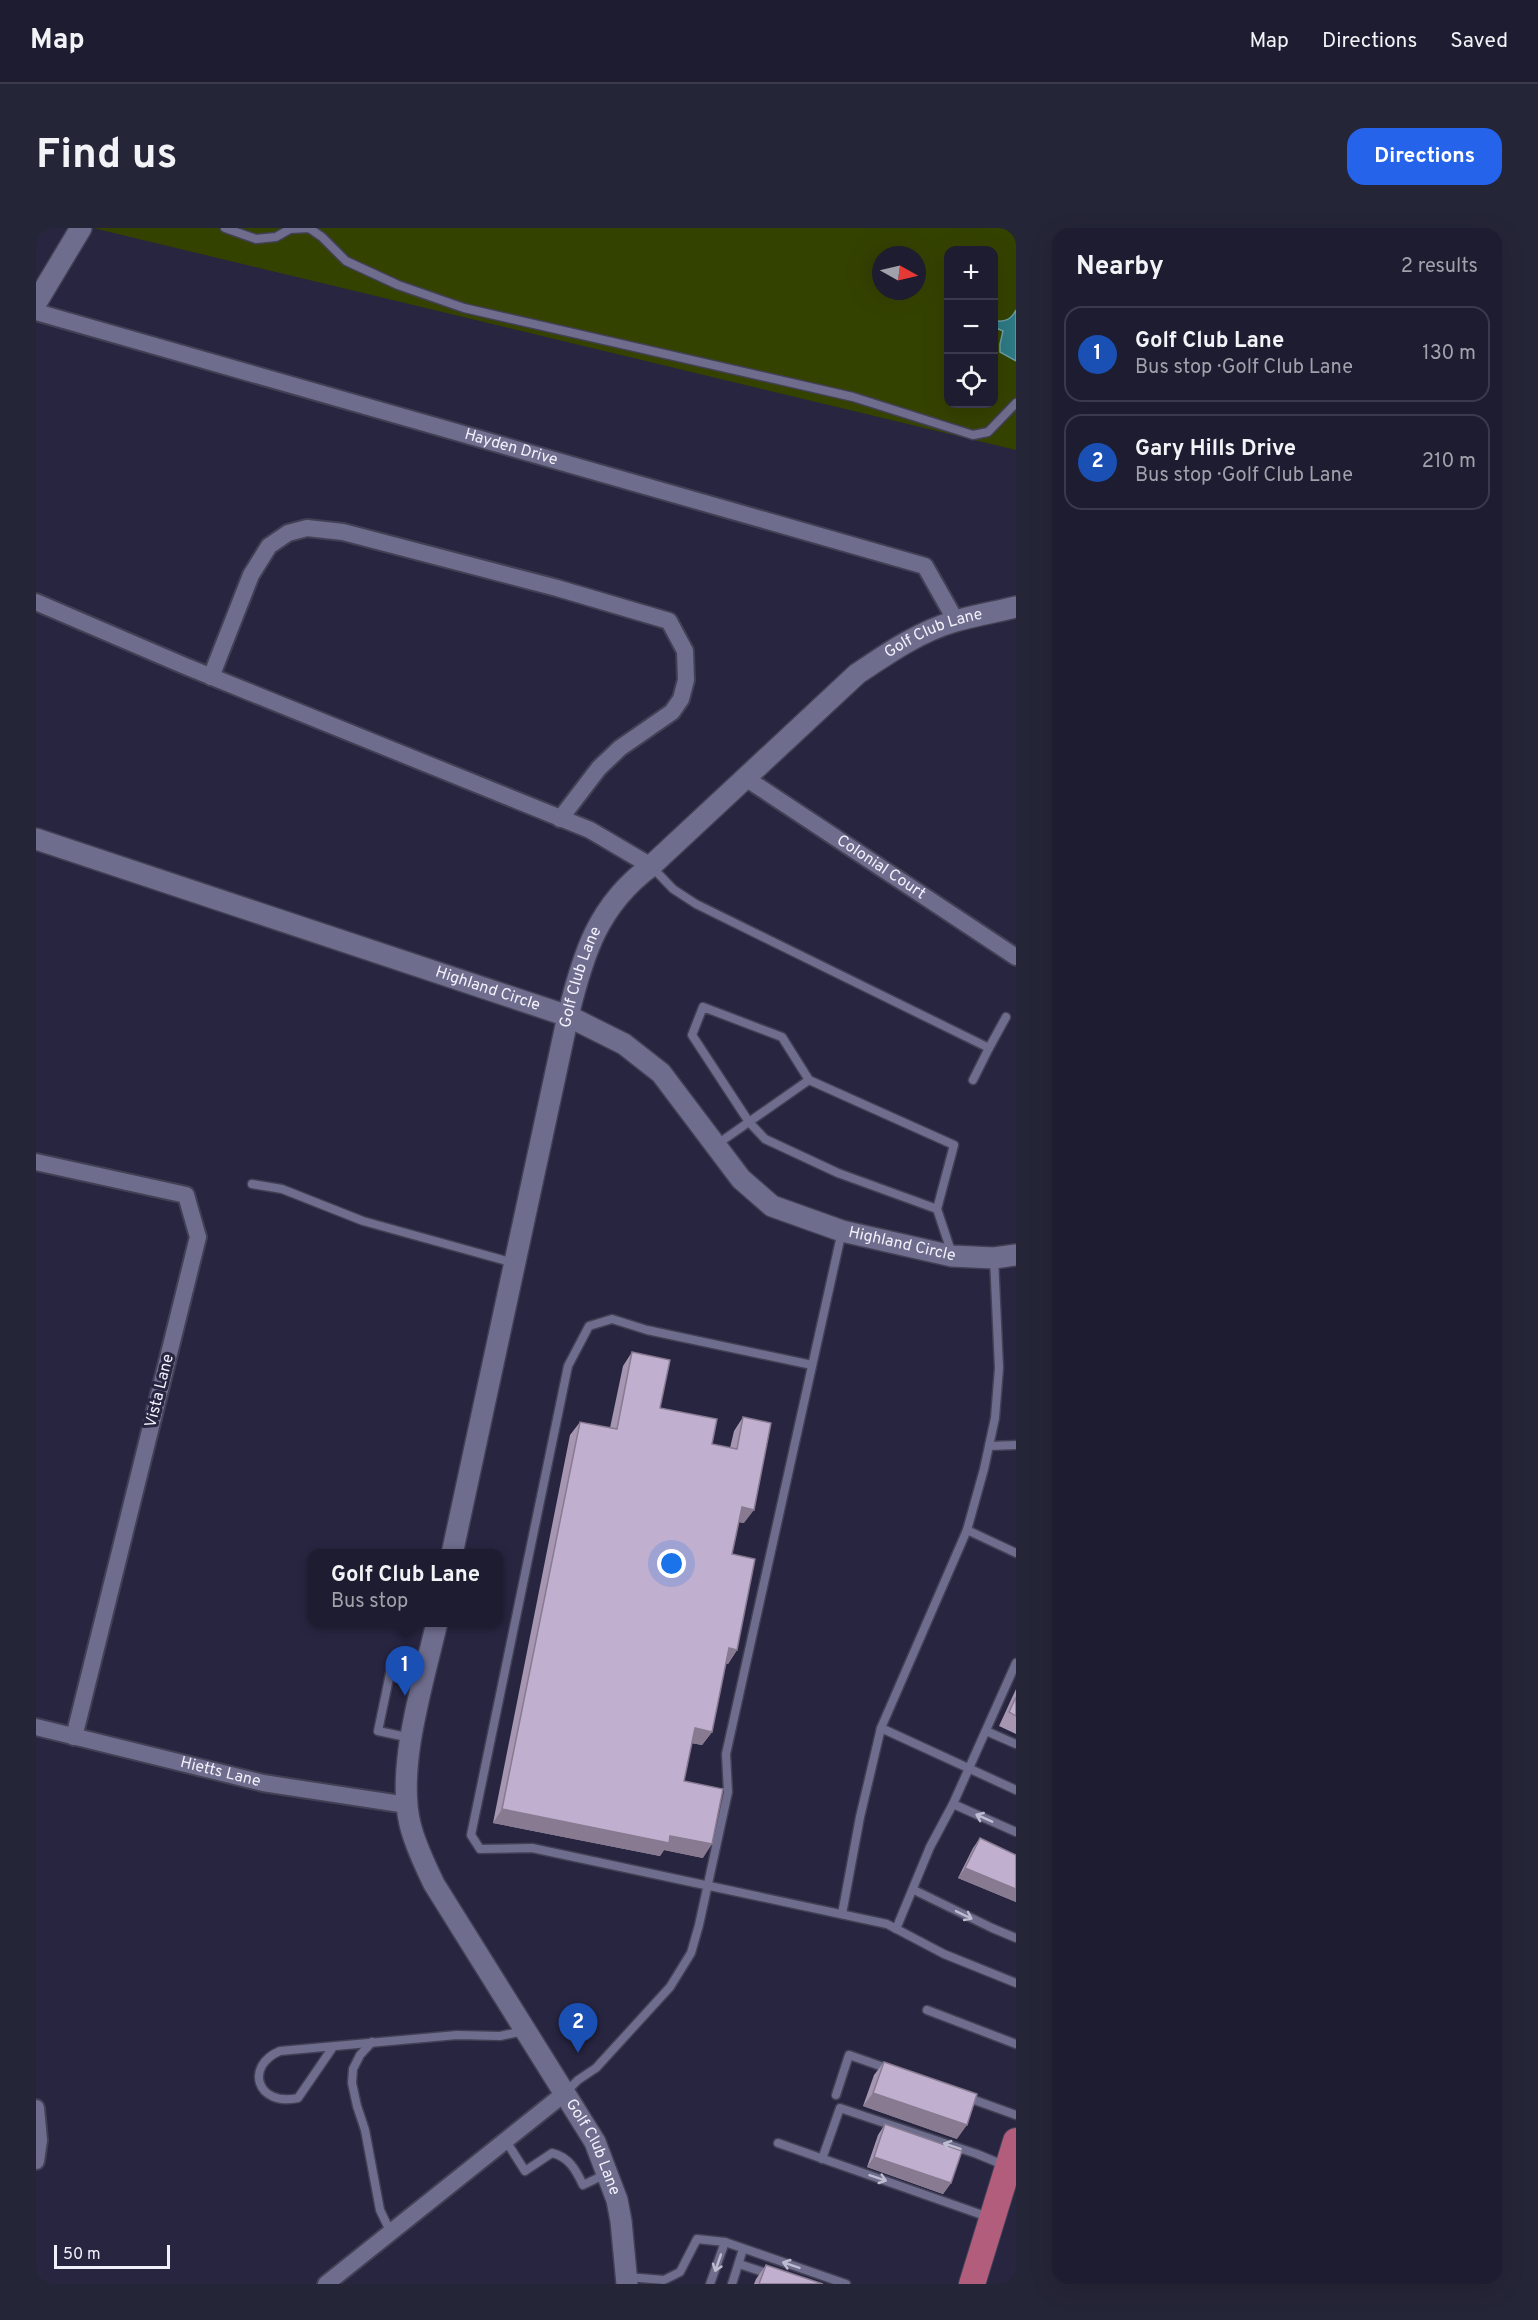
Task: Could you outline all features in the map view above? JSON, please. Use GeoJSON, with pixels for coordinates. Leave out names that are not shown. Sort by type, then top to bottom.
{"type":"FeatureCollection","features":[{"type":"Feature","properties":{"kind":"main road"},"geometry":{"type":"LineString","coordinates":[[972,2284],[1016,2140]]}},
{"type":"Feature","properties":{"kind":"street"},"geometry":{"type":"LineString","coordinates":[[36,303],[81,228]]}},
{"type":"Feature","properties":{"kind":"street","name":"Hayden Drive"},"geometry":{"type":"LineString","coordinates":[[36,312],[925,566],[956,621]]}},
{"type":"Feature","properties":{"kind":"street"},"geometry":{"type":"LineString","coordinates":[[211,676],[251,575],[269,546],[288,533],[307,528],[344,532],[557,588],[669,621],[685,651],[686,680],[681,699],[672,712],[620,748],[599,768],[560,819]]}},
{"type":"Feature","properties":{"kind":"street"},"geometry":{"type":"LineString","coordinates":[[36,602],[211,676],[590,830],[651,866]]}},
{"type":"Feature","properties":{"kind":"street","name":"Golf Club Lane"},"geometry":{"type":"LineString","coordinates":[[453,1549],[568,1016],[576,983],[596,928],[630,881],[651,866],[857,674],[912,640],[956,621],[1016,608]]}},
{"type":"Feature","properties":{"kind":"street","name":"Colonial Court"},"geometry":{"type":"LineString","coordinates":[[744,777],[1016,957]]}},
{"type":"Feature","properties":{"kind":"street","name":"Highland Circle"},"geometry":{"type":"LineString","coordinates":[[36,839],[568,1016],[624,1044],[661,1073],[741,1179],[772,1206],[842,1231],[952,1256],[994,1258],[1016,1255]]}},
{"type":"Feature","properties":{"kind":"street","name":"Vista Lane"},"geometry":{"type":"LineString","coordinates":[[36,1162],[186,1195],[198,1237],[74,1737]]}},
{"type":"Feature","properties":{"kind":"street","name":"Golf Club Lane"},"geometry":{"type":"LineString","coordinates":[[436,1627],[409,1760],[407,1805],[417,1845],[434,1884],[595,2142],[608,2172],[621,2221],[626,2281]]}},
{"type":"Feature","properties":{"kind":"street","name":"Hietts Lane"},"geometry":{"type":"LineString","coordinates":[[36,1727],[263,1783],[407,1805]]}},
{"type":"Feature","properties":{"kind":"street"},"geometry":{"type":"LineString","coordinates":[[326,2284],[565,2093]]}},
{"type":"Feature","properties":{"kind":"street"},"geometry":{"type":"LineString","coordinates":[[36,2108],[39,2140],[36,2161]]}},
{"type":"Feature","properties":{"kind":"lane"},"geometry":{"type":"LineString","coordinates":[[225,228],[256,239],[276,237],[290,229],[309,228],[322,237],[346,261],[398,285],[464,309],[853,397],[973,435],[988,432],[1016,403]]}},
{"type":"Feature","properties":{"kind":"lane"},"geometry":{"type":"LineString","coordinates":[[651,866],[673,889],[696,904],[989,1048]]}},
{"type":"Feature","properties":{"kind":"lane"},"geometry":{"type":"LineString","coordinates":[[938,1209],[838,1173],[765,1139],[749,1122],[692,1035],[703,1007],[782,1037],[809,1080],[954,1145],[938,1209],[952,1256]]}},
{"type":"Feature","properties":{"kind":"lane"},"geometry":{"type":"LineString","coordinates":[[973,1080],[1006,1017]]}},
{"type":"Feature","properties":{"kind":"lane"},"geometry":{"type":"LineString","coordinates":[[716,1145],[809,1080]]}},
{"type":"Feature","properties":{"kind":"lane"},"geometry":{"type":"LineString","coordinates":[[252,1184],[282,1189],[363,1221],[514,1263]]}},
{"type":"Feature","properties":{"kind":"lane"},"geometry":{"type":"LineString","coordinates":[[565,2093],[578,2080],[596,2068],[670,1987],[691,1953],[728,1792],[726,1754],[842,1231]]}},
{"type":"Feature","properties":{"kind":"lane"},"geometry":{"type":"LineString","coordinates":[[842,1914],[860,1817],[881,1728],[967,1530],[989,1446],[995,1418],[999,1368],[994,1258]]}},
{"type":"Feature","properties":{"kind":"lane"},"geometry":{"type":"LineString","coordinates":[[812,1365],[647,1330],[612,1319],[589,1326],[568,1366],[471,1835],[480,1849],[532,1848],[887,1924],[944,1954],[1016,1983]]}},
{"type":"Feature","properties":{"kind":"lane"},"geometry":{"type":"LineString","coordinates":[[989,1446],[1016,1445]]}},
{"type":"Feature","properties":{"kind":"lane"},"geometry":{"type":"LineString","coordinates":[[967,1530],[1016,1553]]}},
{"type":"Feature","properties":{"kind":"lane"},"geometry":{"type":"LineString","coordinates":[[412,1738],[378,1731],[393,1659],[427,1666]]}},
{"type":"Feature","properties":{"kind":"lane"},"geometry":{"type":"LineString","coordinates":[[896,1929],[930,1847],[953,1804],[1016,1663]]}},
{"type":"Feature","properties":{"kind":"lane"},"geometry":{"type":"LineString","coordinates":[[881,1728],[1016,1790]]}},
{"type":"Feature","properties":{"kind":"lane"},"geometry":{"type":"LineString","coordinates":[[986,1731],[1016,1744]]}},
{"type":"Feature","properties":{"kind":"lane"},"geometry":{"type":"LineString","coordinates":[[953,1804],[1016,1832]]}},
{"type":"Feature","properties":{"kind":"lane"},"geometry":{"type":"LineString","coordinates":[[914,1890],[1016,1938]]}},
{"type":"Feature","properties":{"kind":"lane"},"geometry":{"type":"LineString","coordinates":[[927,2010],[1016,2044]]}},
{"type":"Feature","properties":{"kind":"lane"},"geometry":{"type":"LineString","coordinates":[[333,2047],[298,2098],[287,2100],[273,2098],[265,2093],[259,2081],[260,2069],[268,2056],[280,2051],[457,2035],[500,2036],[527,2030]]}},
{"type":"Feature","properties":{"kind":"lane"},"geometry":{"type":"LineString","coordinates":[[372,2042],[360,2055],[353,2069],[352,2083],[366,2130],[380,2210],[391,2233]]}},
{"type":"Feature","properties":{"kind":"lane"},"geometry":{"type":"LineString","coordinates":[[836,2095],[849,2055],[894,2071]]}},
{"type":"Feature","properties":{"kind":"lane"},"geometry":{"type":"LineString","coordinates":[[961,2095],[1016,2115]]}},
{"type":"Feature","properties":{"kind":"lane"},"geometry":{"type":"LineString","coordinates":[[822,2159],[840,2108],[1007,2166]]}},
{"type":"Feature","properties":{"kind":"lane"},"geometry":{"type":"LineString","coordinates":[[506,2141],[525,2171],[552,2153],[563,2156],[577,2171],[584,2185],[608,2172]]}},
{"type":"Feature","properties":{"kind":"lane"},"geometry":{"type":"LineString","coordinates":[[778,2143],[991,2218]]}},
{"type":"Feature","properties":{"kind":"lane"},"geometry":{"type":"LineString","coordinates":[[626,2281],[664,2280],[680,2272],[697,2239],[725,2242],[846,2284]]}},
{"type":"Feature","properties":{"kind":"lane"},"geometry":{"type":"LineString","coordinates":[[711,2284],[725,2242]]}},
{"type":"Feature","properties":{"kind":"lane"},"geometry":{"type":"LineString","coordinates":[[732,2284],[743,2249]]}},
{"type":"Feature","properties":{"kind":"lane"},"geometry":{"type":"LineString","coordinates":[[739,2264],[778,2277]]}},
{"type":"Feature","properties":{"kind":"shaded area"},"geometry":{"type":"Polygon","coordinates":[[[93,228],[1016,228],[1016,450],[93,228]]]}},
{"type":"Feature","properties":{"kind":"shaded area"},"geometry":{"type":"Polygon","coordinates":[[[1016,310],[1016,361],[1000,352],[1003,331],[998,329],[998,321],[1007,320],[1016,310]]]}},
{"type":"Feature","properties":{"kind":"building"},"geometry":{"type":"Polygon","coordinates":[[[632,1352],[670,1360],[660,1408],[717,1419],[712,1444],[737,1449],[743,1417],[771,1423],[754,1510],[742,1507],[732,1554],[755,1559],[737,1650],[729,1648],[712,1732],[695,1728],[684,1781],[723,1789],[712,1844],[670,1836],[669,1843],[502,1809],[580,1422],[617,1429],[632,1352]]]}},
{"type":"Feature","properties":{"kind":"building"},"geometry":{"type":"Polygon","coordinates":[[[1016,1697],[1016,1716],[1009,1712],[1016,1697]]]}},
{"type":"Feature","properties":{"kind":"building"},"geometry":{"type":"Polygon","coordinates":[[[980,1838],[1016,1855],[1016,1889],[965,1868],[980,1838]]]}},
{"type":"Feature","properties":{"kind":"building"},"geometry":{"type":"Polygon","coordinates":[[[884,2062],[977,2094],[967,2125],[873,2093],[884,2062]]]}},
{"type":"Feature","properties":{"kind":"building"},"geometry":{"type":"Polygon","coordinates":[[[885,2124],[962,2151],[951,2183],[874,2157],[885,2124]]]}},
{"type":"Feature","properties":{"kind":"building"},"geometry":{"type":"Polygon","coordinates":[[[766,2265],[823,2284],[759,2284],[766,2265]]]}},
{"type":"Feature","properties":{"kind":"place","name":"Golf Club Lane"},"geometry":{"type":"Point","coordinates":[405,1696]}},
{"type":"Feature","properties":{"kind":"place","name":"Gary Hills Drive"},"geometry":{"type":"Point","coordinates":[578,2053]}}]}
